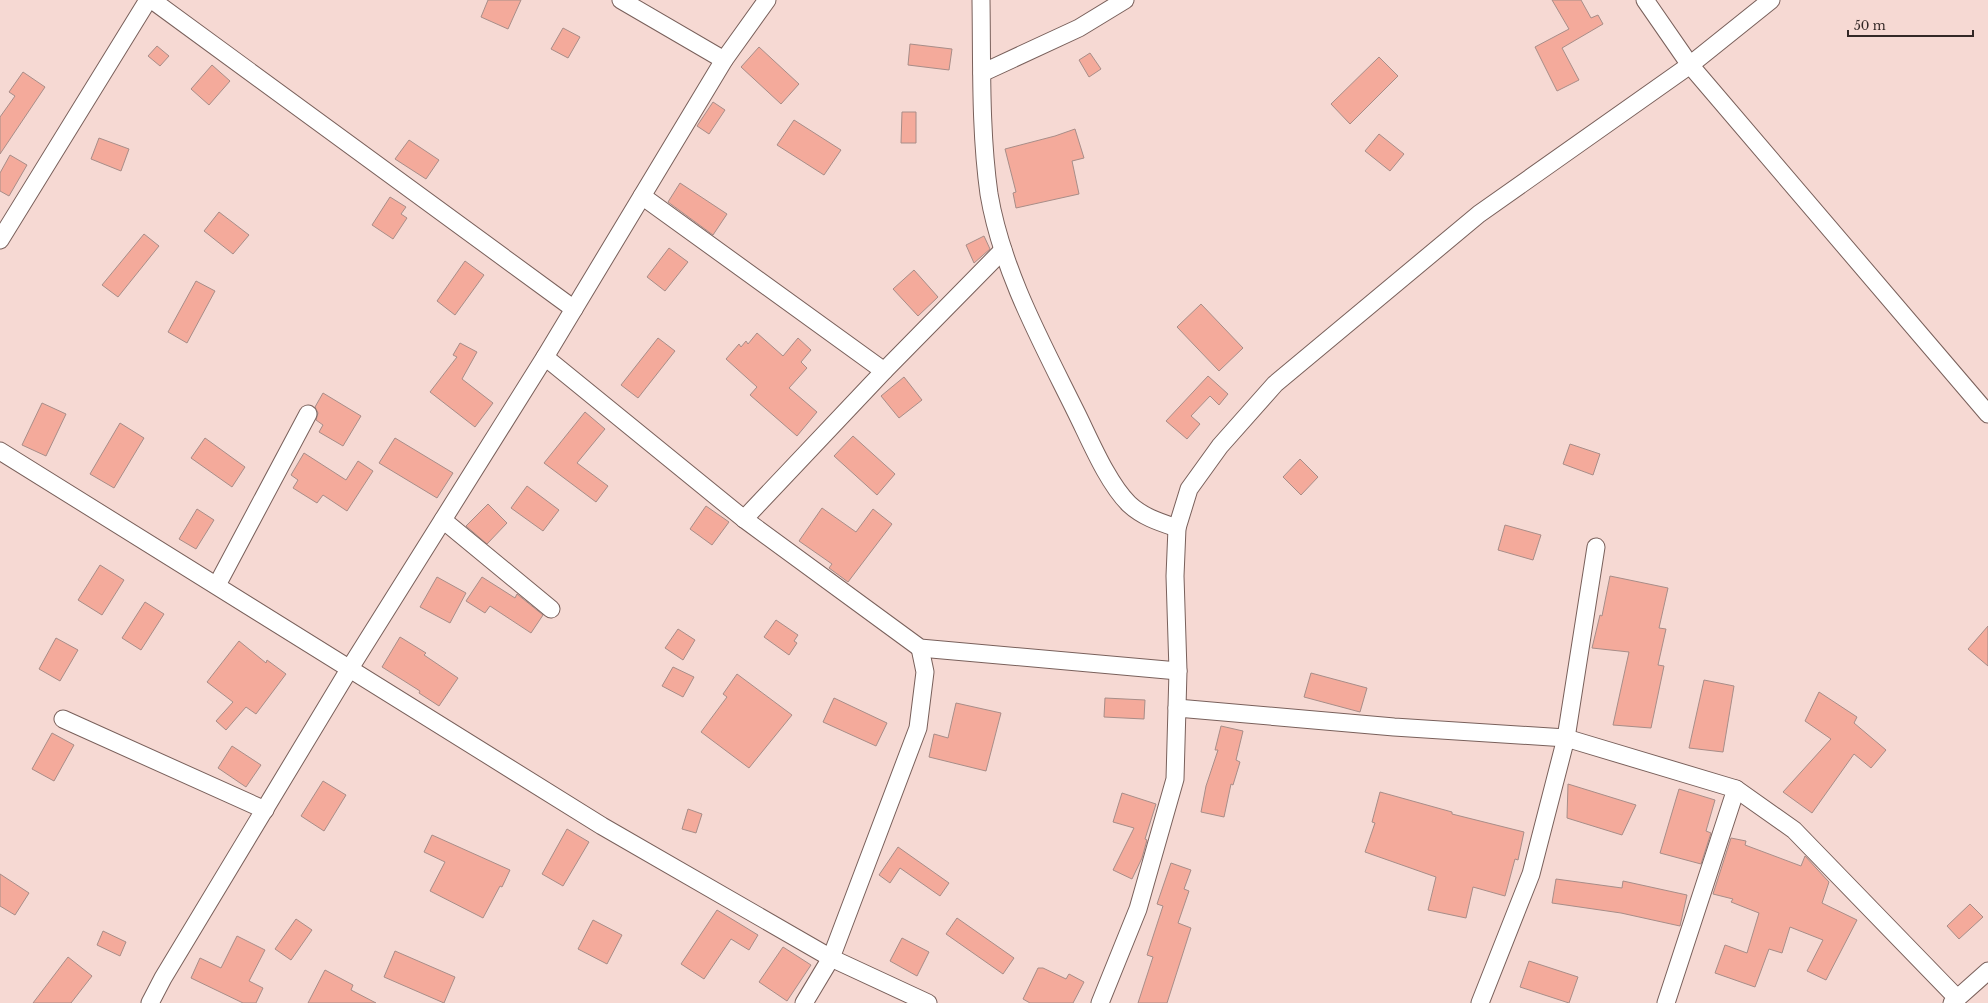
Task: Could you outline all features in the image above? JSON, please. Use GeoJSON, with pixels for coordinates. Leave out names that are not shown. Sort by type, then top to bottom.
{"type":"FeatureCollection","features":[{"type":"Feature","properties":{"kind":"street"},"geometry":{"type":"LineString","coordinates":[[0,240],[148,0]]}},
{"type":"Feature","properties":{"kind":"street"},"geometry":{"type":"LineString","coordinates":[[152,0],[574,309]]}},
{"type":"Feature","properties":{"kind":"street"},"geometry":{"type":"LineString","coordinates":[[622,0],[724,60]]}},
{"type":"Feature","properties":{"kind":"street"},"geometry":{"type":"LineString","coordinates":[[150,1003],[163,978],[350,668],[545,357],[724,60],[767,0]]}},
{"type":"Feature","properties":{"kind":"street"},"geometry":{"type":"LineString","coordinates":[[981,0],[983,133],[990,194],[1003,250],[1028,314],[1104,469],[1128,503],[1147,518],[1177,528]]}},
{"type":"Feature","properties":{"kind":"street"},"geometry":{"type":"LineString","coordinates":[[982,73],[1079,28],[1125,0]]}},
{"type":"Feature","properties":{"kind":"street"},"geometry":{"type":"LineString","coordinates":[[1645,0],[1690,65],[1988,414]]}},
{"type":"Feature","properties":{"kind":"street"},"geometry":{"type":"LineString","coordinates":[[1100,1003],[1138,909],[1176,779],[1178,670],[1175,576],[1177,528],[1189,489],[1220,446],[1275,384],[1479,214],[1690,65],[1771,0]]}},
{"type":"Feature","properties":{"kind":"street"},"geometry":{"type":"LineString","coordinates":[[642,196],[884,371]]}},
{"type":"Feature","properties":{"kind":"street"},"geometry":{"type":"LineString","coordinates":[[744,519],[884,371],[1003,250]]}},
{"type":"Feature","properties":{"kind":"street"},"geometry":{"type":"LineString","coordinates":[[545,357],[744,519],[920,648],[1178,670]]}},
{"type":"Feature","properties":{"kind":"street"},"geometry":{"type":"LineString","coordinates":[[217,585],[308,414]]}},
{"type":"Feature","properties":{"kind":"street"},"geometry":{"type":"LineString","coordinates":[[0,450],[602,826],[831,958],[928,1003]]}},
{"type":"Feature","properties":{"kind":"street"},"geometry":{"type":"LineString","coordinates":[[443,520],[551,609]]}},
{"type":"Feature","properties":{"kind":"street"},"geometry":{"type":"LineString","coordinates":[[1480,1003],[1531,874],[1566,738],[1596,547]]}},
{"type":"Feature","properties":{"kind":"street"},"geometry":{"type":"LineString","coordinates":[[804,1003],[831,958],[918,728],[925,672],[920,648]]}},
{"type":"Feature","properties":{"kind":"street"},"geometry":{"type":"LineString","coordinates":[[1178,708],[1394,727],[1566,738],[1736,789],[1794,830],[1954,1001],[1988,971]]}},
{"type":"Feature","properties":{"kind":"street"},"geometry":{"type":"LineString","coordinates":[[63,719],[265,810]]}},
{"type":"Feature","properties":{"kind":"street"},"geometry":{"type":"LineString","coordinates":[[1666,1003],[1736,789]]}},
{"type":"Feature","properties":{"kind":"building"},"geometry":{"type":"Polygon","coordinates":[[[488,0],[521,0],[508,29],[481,17],[488,0]]]}},
{"type":"Feature","properties":{"kind":"building"},"geometry":{"type":"Polygon","coordinates":[[[1552,0],[1581,0],[1591,18],[1598,15],[1603,24],[1562,48],[1579,80],[1557,91],[1535,47],[1569,29],[1552,0]]]}},
{"type":"Feature","properties":{"kind":"building"},"geometry":{"type":"Polygon","coordinates":[[[563,28],[580,37],[568,58],[551,49],[563,28]]]}},
{"type":"Feature","properties":{"kind":"building"},"geometry":{"type":"Polygon","coordinates":[[[910,44],[952,49],[949,70],[908,65],[910,44]]]}},
{"type":"Feature","properties":{"kind":"building"},"geometry":{"type":"Polygon","coordinates":[[[157,46],[169,56],[160,66],[148,56],[157,46]]]}},
{"type":"Feature","properties":{"kind":"building"},"geometry":{"type":"Polygon","coordinates":[[[759,47],[799,84],[781,104],[741,67],[759,47]]]}},
{"type":"Feature","properties":{"kind":"building"},"geometry":{"type":"Polygon","coordinates":[[[1090,53],[1101,69],[1089,77],[1079,60],[1090,53]]]}},
{"type":"Feature","properties":{"kind":"building"},"geometry":{"type":"Polygon","coordinates":[[[1379,57],[1398,76],[1350,124],[1331,104],[1379,57]]]}},
{"type":"Feature","properties":{"kind":"building"},"geometry":{"type":"Polygon","coordinates":[[[212,65],[230,81],[209,105],[191,89],[212,65]]]}},
{"type":"Feature","properties":{"kind":"building"},"geometry":{"type":"Polygon","coordinates":[[[23,72],[45,87],[0,154],[0,117],[15,96],[9,92],[23,72]]]}},
{"type":"Feature","properties":{"kind":"building"},"geometry":{"type":"Polygon","coordinates":[[[713,102],[725,110],[709,134],[697,126],[713,102]]]}},
{"type":"Feature","properties":{"kind":"building"},"geometry":{"type":"Polygon","coordinates":[[[902,112],[916,112],[916,143],[901,143],[902,112]]]}},
{"type":"Feature","properties":{"kind":"building"},"geometry":{"type":"Polygon","coordinates":[[[794,120],[841,150],[824,175],[777,145],[794,120]]]}},
{"type":"Feature","properties":{"kind":"building"},"geometry":{"type":"Polygon","coordinates":[[[1075,129],[1084,158],[1072,161],[1079,194],[1016,208],[1013,193],[1016,192],[1005,149],[1055,136],[1075,129]]]}},
{"type":"Feature","properties":{"kind":"building"},"geometry":{"type":"Polygon","coordinates":[[[1379,134],[1404,154],[1390,171],[1365,151],[1379,134]]]}},
{"type":"Feature","properties":{"kind":"building"},"geometry":{"type":"Polygon","coordinates":[[[99,138],[129,149],[121,171],[91,159],[99,138]]]}},
{"type":"Feature","properties":{"kind":"building"},"geometry":{"type":"Polygon","coordinates":[[[409,140],[439,160],[426,179],[395,159],[409,140]]]}},
{"type":"Feature","properties":{"kind":"building"},"geometry":{"type":"Polygon","coordinates":[[[10,155],[27,165],[9,196],[0,191],[0,173],[10,155]]]}},
{"type":"Feature","properties":{"kind":"building"},"geometry":{"type":"Polygon","coordinates":[[[680,183],[727,214],[713,235],[668,202],[680,183]]]}},
{"type":"Feature","properties":{"kind":"building"},"geometry":{"type":"Polygon","coordinates":[[[390,197],[406,207],[401,214],[407,218],[393,239],[372,225],[390,197]]]}},
{"type":"Feature","properties":{"kind":"building"},"geometry":{"type":"Polygon","coordinates":[[[219,212],[249,235],[233,254],[204,231],[219,212]]]}},
{"type":"Feature","properties":{"kind":"building"},"geometry":{"type":"Polygon","coordinates":[[[144,234],[159,246],[118,297],[102,285],[144,234]]]}},
{"type":"Feature","properties":{"kind":"building"},"geometry":{"type":"Polygon","coordinates":[[[984,236],[990,249],[974,263],[966,245],[984,236]]]}},
{"type":"Feature","properties":{"kind":"building"},"geometry":{"type":"Polygon","coordinates":[[[669,248],[688,262],[665,291],[647,277],[669,248]]]}},
{"type":"Feature","properties":{"kind":"building"},"geometry":{"type":"Polygon","coordinates":[[[465,261],[484,275],[455,315],[437,301],[465,261]]]}},
{"type":"Feature","properties":{"kind":"building"},"geometry":{"type":"Polygon","coordinates":[[[914,270],[938,297],[918,316],[893,289],[914,270]]]}},
{"type":"Feature","properties":{"kind":"building"},"geometry":{"type":"Polygon","coordinates":[[[196,281],[215,291],[187,343],[168,332],[196,281]]]}},
{"type":"Feature","properties":{"kind":"building"},"geometry":{"type":"Polygon","coordinates":[[[1201,304],[1243,348],[1219,371],[1177,327],[1201,304]]]}},
{"type":"Feature","properties":{"kind":"building"},"geometry":{"type":"Polygon","coordinates":[[[757,333],[783,356],[798,338],[811,350],[801,362],[807,368],[789,388],[817,412],[797,436],[750,395],[757,387],[726,359],[739,344],[741,347],[746,341],[748,344],[757,333]]]}},
{"type":"Feature","properties":{"kind":"building"},"geometry":{"type":"Polygon","coordinates":[[[658,338],[675,351],[638,398],[621,385],[658,338]]]}},
{"type":"Feature","properties":{"kind":"building"},"geometry":{"type":"Polygon","coordinates":[[[460,343],[477,352],[462,379],[493,403],[475,427],[430,392],[457,357],[453,355],[460,343]]]}},
{"type":"Feature","properties":{"kind":"building"},"geometry":{"type":"Polygon","coordinates":[[[1208,376],[1228,394],[1219,405],[1210,396],[1191,416],[1200,424],[1187,439],[1166,421],[1208,376]]]}},
{"type":"Feature","properties":{"kind":"building"},"geometry":{"type":"Polygon","coordinates":[[[904,377],[922,400],[899,418],[881,396],[904,377]]]}},
{"type":"Feature","properties":{"kind":"building"},"geometry":{"type":"Polygon","coordinates":[[[323,393],[361,416],[343,446],[319,432],[323,425],[316,420],[318,413],[315,407],[323,393]]]}},
{"type":"Feature","properties":{"kind":"building"},"geometry":{"type":"Polygon","coordinates":[[[42,403],[66,414],[46,456],[22,445],[42,403]]]}},
{"type":"Feature","properties":{"kind":"building"},"geometry":{"type":"Polygon","coordinates":[[[585,412],[605,429],[577,463],[608,486],[596,502],[544,463],[585,412]]]}},
{"type":"Feature","properties":{"kind":"building"},"geometry":{"type":"Polygon","coordinates":[[[120,423],[144,438],[114,488],[90,474],[120,423]]]}},
{"type":"Feature","properties":{"kind":"building"},"geometry":{"type":"Polygon","coordinates":[[[853,436],[895,474],[877,495],[834,456],[853,436]]]}},
{"type":"Feature","properties":{"kind":"building"},"geometry":{"type":"Polygon","coordinates":[[[205,438],[245,467],[232,487],[191,458],[205,438]]]}},
{"type":"Feature","properties":{"kind":"building"},"geometry":{"type":"Polygon","coordinates":[[[395,438],[453,473],[437,498],[379,463],[395,438]]]}},
{"type":"Feature","properties":{"kind":"building"},"geometry":{"type":"Polygon","coordinates":[[[1570,444],[1600,454],[1593,475],[1563,464],[1570,444]]]}},
{"type":"Feature","properties":{"kind":"building"},"geometry":{"type":"Polygon","coordinates":[[[304,453],[346,480],[358,461],[373,471],[347,511],[323,495],[317,503],[293,488],[298,480],[291,475],[304,453]]]}},
{"type":"Feature","properties":{"kind":"building"},"geometry":{"type":"Polygon","coordinates":[[[1300,459],[1318,477],[1301,495],[1283,477],[1300,459]]]}},
{"type":"Feature","properties":{"kind":"building"},"geometry":{"type":"Polygon","coordinates":[[[527,486],[559,510],[543,531],[511,508],[527,486]]]}},
{"type":"Feature","properties":{"kind":"building"},"geometry":{"type":"Polygon","coordinates":[[[488,504],[507,523],[487,544],[466,526],[488,504]]]}},
{"type":"Feature","properties":{"kind":"building"},"geometry":{"type":"Polygon","coordinates":[[[706,506],[729,522],[712,545],[690,529],[706,506]]]}},
{"type":"Feature","properties":{"kind":"building"},"geometry":{"type":"Polygon","coordinates":[[[822,508],[856,532],[873,509],[892,524],[848,582],[829,568],[832,564],[799,541],[822,508]]]}},
{"type":"Feature","properties":{"kind":"building"},"geometry":{"type":"Polygon","coordinates":[[[197,509],[214,520],[196,549],[179,539],[197,509]]]}},
{"type":"Feature","properties":{"kind":"building"},"geometry":{"type":"Polygon","coordinates":[[[1505,525],[1541,535],[1533,560],[1498,550],[1505,525]]]}},
{"type":"Feature","properties":{"kind":"building"},"geometry":{"type":"Polygon","coordinates":[[[100,565],[124,580],[102,615],[78,600],[100,565]]]}},
{"type":"Feature","properties":{"kind":"building"},"geometry":{"type":"Polygon","coordinates":[[[1610,576],[1668,588],[1659,628],[1666,629],[1658,665],[1664,666],[1651,728],[1613,725],[1629,652],[1592,648],[1600,615],[1602,616],[1610,576]]]}},
{"type":"Feature","properties":{"kind":"building"},"geometry":{"type":"Polygon","coordinates":[[[437,577],[466,593],[450,623],[420,607],[437,577]]]}},
{"type":"Feature","properties":{"kind":"building"},"geometry":{"type":"Polygon","coordinates":[[[482,577],[515,598],[517,594],[543,615],[531,633],[490,606],[485,613],[466,601],[482,577]]]}},
{"type":"Feature","properties":{"kind":"building"},"geometry":{"type":"Polygon","coordinates":[[[145,602],[164,614],[141,650],[122,638],[145,602]]]}},
{"type":"Feature","properties":{"kind":"building"},"geometry":{"type":"Polygon","coordinates":[[[776,620],[798,635],[794,641],[797,643],[789,655],[764,637],[776,620]]]}},
{"type":"Feature","properties":{"kind":"building"},"geometry":{"type":"Polygon","coordinates":[[[1988,626],[1988,666],[1968,649],[1988,626]]]}},
{"type":"Feature","properties":{"kind":"building"},"geometry":{"type":"Polygon","coordinates":[[[678,629],[695,640],[683,660],[665,648],[678,629]]]}},
{"type":"Feature","properties":{"kind":"building"},"geometry":{"type":"Polygon","coordinates":[[[400,637],[426,653],[424,655],[458,678],[439,706],[419,693],[420,691],[382,667],[400,637]]]}},
{"type":"Feature","properties":{"kind":"building"},"geometry":{"type":"Polygon","coordinates":[[[56,638],[78,650],[60,681],[39,669],[56,638]]]}},
{"type":"Feature","properties":{"kind":"building"},"geometry":{"type":"Polygon","coordinates":[[[239,641],[266,663],[267,660],[286,674],[256,714],[246,707],[226,730],[216,721],[233,702],[207,682],[239,641]]]}},
{"type":"Feature","properties":{"kind":"building"},"geometry":{"type":"Polygon","coordinates":[[[673,667],[694,677],[683,697],[662,686],[673,667]]]}},
{"type":"Feature","properties":{"kind":"building"},"geometry":{"type":"Polygon","coordinates":[[[1311,673],[1367,688],[1360,712],[1304,697],[1311,673]]]}},
{"type":"Feature","properties":{"kind":"building"},"geometry":{"type":"Polygon","coordinates":[[[737,674],[792,715],[749,768],[701,732],[727,697],[723,694],[737,674]]]}},
{"type":"Feature","properties":{"kind":"building"},"geometry":{"type":"Polygon","coordinates":[[[1704,680],[1734,686],[1723,752],[1689,748],[1704,680]]]}},
{"type":"Feature","properties":{"kind":"building"},"geometry":{"type":"Polygon","coordinates":[[[1819,692],[1857,717],[1854,723],[1886,750],[1871,768],[1854,754],[1812,813],[1783,792],[1831,739],[1805,721],[1819,692]]]}},
{"type":"Feature","properties":{"kind":"building"},"geometry":{"type":"Polygon","coordinates":[[[834,698],[887,723],[876,746],[823,722],[834,698]]]}},
{"type":"Feature","properties":{"kind":"building"},"geometry":{"type":"Polygon","coordinates":[[[1105,698],[1145,700],[1144,719],[1104,717],[1105,698]]]}},
{"type":"Feature","properties":{"kind":"building"},"geometry":{"type":"Polygon","coordinates":[[[956,703],[1001,713],[986,771],[929,757],[934,734],[948,738],[956,703]]]}},
{"type":"Feature","properties":{"kind":"building"},"geometry":{"type":"Polygon","coordinates":[[[1221,726],[1243,731],[1236,760],[1240,762],[1233,785],[1231,784],[1224,817],[1201,812],[1206,786],[1218,750],[1215,750],[1221,726]]]}},
{"type":"Feature","properties":{"kind":"building"},"geometry":{"type":"Polygon","coordinates":[[[52,733],[74,745],[54,781],[32,769],[52,733]]]}},
{"type":"Feature","properties":{"kind":"building"},"geometry":{"type":"Polygon","coordinates":[[[232,746],[261,765],[246,787],[218,768],[232,746]]]}},
{"type":"Feature","properties":{"kind":"building"},"geometry":{"type":"Polygon","coordinates":[[[323,781],[346,795],[324,831],[301,816],[323,781]]]}},
{"type":"Feature","properties":{"kind":"building"},"geometry":{"type":"Polygon","coordinates":[[[1568,784],[1636,805],[1622,835],[1567,818],[1568,784]]]}},
{"type":"Feature","properties":{"kind":"building"},"geometry":{"type":"Polygon","coordinates":[[[1679,789],[1715,800],[1706,831],[1711,833],[1701,864],[1660,853],[1679,789]]]}},
{"type":"Feature","properties":{"kind":"building"},"geometry":{"type":"Polygon","coordinates":[[[1380,792],[1452,812],[1452,814],[1524,832],[1518,860],[1515,859],[1505,896],[1473,887],[1466,918],[1428,910],[1436,877],[1365,852],[1375,823],[1372,822],[1380,792]]]}},
{"type":"Feature","properties":{"kind":"building"},"geometry":{"type":"Polygon","coordinates":[[[1122,793],[1156,804],[1145,839],[1147,840],[1142,858],[1132,879],[1113,870],[1134,828],[1113,822],[1122,793]]]}},
{"type":"Feature","properties":{"kind":"building"},"geometry":{"type":"Polygon","coordinates":[[[688,809],[702,814],[696,833],[682,829],[688,809]]]}},
{"type":"Feature","properties":{"kind":"building"},"geometry":{"type":"Polygon","coordinates":[[[567,829],[589,842],[563,886],[542,874],[567,829]]]}},
{"type":"Feature","properties":{"kind":"building"},"geometry":{"type":"Polygon","coordinates":[[[432,835],[510,870],[502,887],[500,886],[483,918],[430,891],[445,862],[424,852],[432,835]]]}},
{"type":"Feature","properties":{"kind":"building"},"geometry":{"type":"Polygon","coordinates":[[[1731,838],[1746,841],[1745,845],[1801,866],[1805,856],[1829,882],[1822,903],[1857,920],[1826,980],[1807,971],[1823,940],[1790,927],[1782,953],[1769,949],[1755,987],[1715,973],[1725,945],[1747,953],[1759,913],[1731,902],[1733,899],[1713,894],[1731,838]]]}},
{"type":"Feature","properties":{"kind":"building"},"geometry":{"type":"Polygon","coordinates":[[[898,847],[949,883],[940,896],[900,868],[890,883],[879,875],[898,847]]]}},
{"type":"Feature","properties":{"kind":"building"},"geometry":{"type":"Polygon","coordinates":[[[1171,863],[1191,870],[1184,889],[1189,891],[1178,923],[1191,928],[1167,1003],[1138,1003],[1153,957],[1147,955],[1163,906],[1157,904],[1171,863]]]}},
{"type":"Feature","properties":{"kind":"building"},"geometry":{"type":"Polygon","coordinates":[[[0,874],[29,893],[15,915],[0,906],[0,874]]]}},
{"type":"Feature","properties":{"kind":"building"},"geometry":{"type":"Polygon","coordinates":[[[1556,879],[1622,888],[1623,881],[1687,895],[1680,926],[1621,913],[1552,903],[1556,879]]]}},
{"type":"Feature","properties":{"kind":"building"},"geometry":{"type":"Polygon","coordinates":[[[1970,904],[1983,917],[1959,939],[1947,926],[1970,904]]]}},
{"type":"Feature","properties":{"kind":"building"},"geometry":{"type":"Polygon","coordinates":[[[717,910],[758,935],[749,950],[731,939],[704,979],[681,964],[717,910]]]}},
{"type":"Feature","properties":{"kind":"building"},"geometry":{"type":"Polygon","coordinates":[[[957,918],[1014,958],[1003,974],[946,934],[957,918]]]}},
{"type":"Feature","properties":{"kind":"building"},"geometry":{"type":"Polygon","coordinates":[[[296,919],[312,930],[291,960],[275,949],[296,919]]]}},
{"type":"Feature","properties":{"kind":"building"},"geometry":{"type":"Polygon","coordinates":[[[593,920],[622,935],[607,964],[578,949],[593,920]]]}},
{"type":"Feature","properties":{"kind":"building"},"geometry":{"type":"Polygon","coordinates":[[[103,931],[126,942],[120,956],[97,945],[103,931]]]}},
{"type":"Feature","properties":{"kind":"building"},"geometry":{"type":"Polygon","coordinates":[[[237,936],[265,950],[249,981],[263,988],[256,1003],[243,1003],[191,978],[200,958],[221,968],[237,936]]]}},
{"type":"Feature","properties":{"kind":"building"},"geometry":{"type":"Polygon","coordinates":[[[902,938],[929,952],[917,976],[890,961],[902,938]]]}},
{"type":"Feature","properties":{"kind":"building"},"geometry":{"type":"Polygon","coordinates":[[[783,947],[811,965],[787,1001],[759,982],[783,947]]]}},
{"type":"Feature","properties":{"kind":"building"},"geometry":{"type":"Polygon","coordinates":[[[395,951],[455,977],[444,1003],[384,977],[395,951]]]}},
{"type":"Feature","properties":{"kind":"building"},"geometry":{"type":"Polygon","coordinates":[[[68,957],[92,976],[71,1003],[33,1003],[68,957]]]}},
{"type":"Feature","properties":{"kind":"building"},"geometry":{"type":"Polygon","coordinates":[[[1529,961],[1578,977],[1569,1003],[1520,987],[1529,961]]]}},
{"type":"Feature","properties":{"kind":"building"},"geometry":{"type":"Polygon","coordinates":[[[1038,968],[1043,968],[1066,979],[1069,974],[1084,982],[1073,1003],[1030,1003],[1023,999],[1038,968]]]}},
{"type":"Feature","properties":{"kind":"building"},"geometry":{"type":"Polygon","coordinates":[[[325,970],[353,985],[351,990],[376,1003],[308,1003],[325,970]]]}}]}
